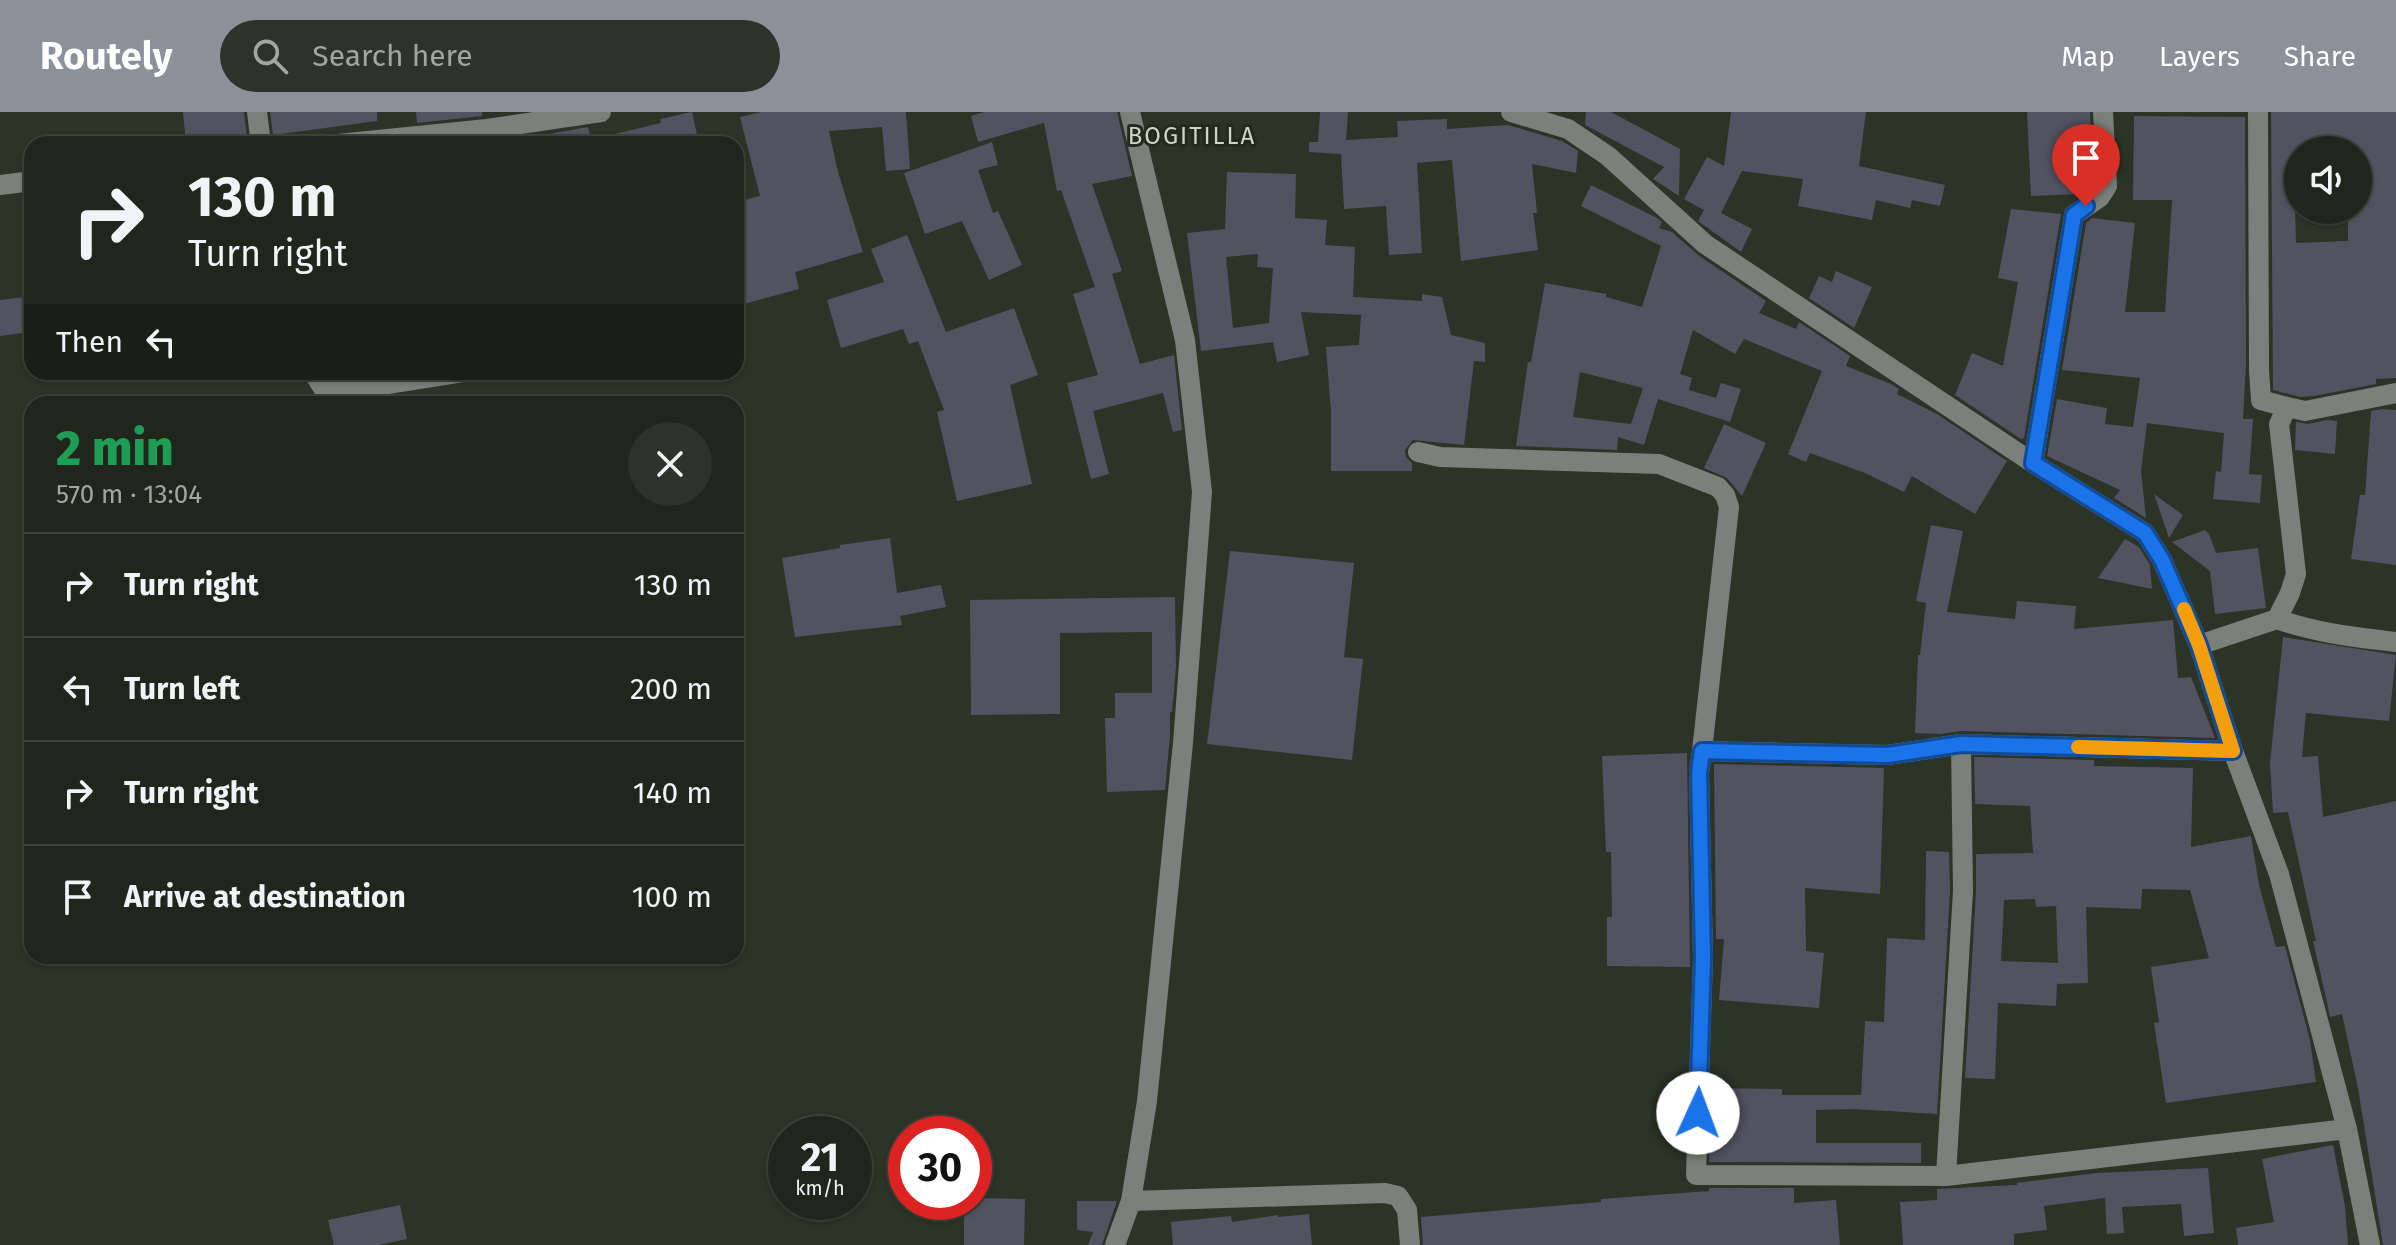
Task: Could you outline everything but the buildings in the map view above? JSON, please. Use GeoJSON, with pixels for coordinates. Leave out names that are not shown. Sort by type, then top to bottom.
{"type":"FeatureCollection","features":[{"type":"Feature","properties":{"kind":"street"},"geometry":{"type":"LineString","coordinates":[[257,112],[260,136]]}},
{"type":"Feature","properties":{"kind":"street"},"geometry":{"type":"LineString","coordinates":[[388,136],[487,120],[601,112]]}},
{"type":"Feature","properties":{"kind":"street"},"geometry":{"type":"LineString","coordinates":[[1115,1245],[1131,1201],[1147,1101],[1177,805],[1202,492],[1185,340],[1130,112]]}},
{"type":"Feature","properties":{"kind":"street"},"geometry":{"type":"LineString","coordinates":[[1511,112],[1568,129],[1588,142],[1608,156],[1705,244],[2033,463],[2145,533],[2162,560],[2199,645],[2233,751],[2279,874],[2347,1129],[2370,1245]]}},
{"type":"Feature","properties":{"kind":"street"},"geometry":{"type":"LineString","coordinates":[[2033,463],[2074,215],[2100,197],[2107,186],[2103,112]]}},
{"type":"Feature","properties":{"kind":"street"},"geometry":{"type":"LineString","coordinates":[[2258,112],[2261,400],[2305,411],[2396,393]]}},
{"type":"Feature","properties":{"kind":"street"},"geometry":{"type":"LineString","coordinates":[[0,185],[24,182]]}},
{"type":"Feature","properties":{"kind":"street"},"geometry":{"type":"LineString","coordinates":[[318,380],[323,388],[337,392],[413,380]]}},
{"type":"Feature","properties":{"kind":"street"},"geometry":{"type":"LineString","coordinates":[[2277,619],[2296,574],[2279,424],[2287,407]]}},
{"type":"Feature","properties":{"kind":"street"},"geometry":{"type":"LineString","coordinates":[[1418,452],[1440,457],[1659,464],[1718,487],[1725,495],[1729,507],[1699,773],[1703,957],[1696,1175],[1946,1176],[2347,1129]]}},
{"type":"Feature","properties":{"kind":"street"},"geometry":{"type":"LineString","coordinates":[[2199,645],[2277,619],[2338,635],[2396,642]]}},
{"type":"Feature","properties":{"kind":"street"},"geometry":{"type":"LineString","coordinates":[[1702,751],[1888,755],[1961,744],[2233,751]]}},
{"type":"Feature","properties":{"kind":"street"},"geometry":{"type":"LineString","coordinates":[[1946,1176],[1963,891],[1961,744]]}},
{"type":"Feature","properties":{"kind":"street"},"geometry":{"type":"LineString","coordinates":[[1131,1201],[1385,1193],[1398,1196],[1407,1210],[1410,1245]]}},
{"type":"Feature","properties":{"kind":"slow traffic"},"geometry":{"type":"LineString","coordinates":[[2078,747],[2233,751],[2199,645],[2184,609]]}},
{"type":"Feature","properties":{"kind":"district","name":"BOGITILLA"},"geometry":{"type":"Point","coordinates":[1192,136]}},
{"type":"Feature","properties":{"kind":"route"},"geometry":{"type":"LineString","coordinates":[[1698,1113],[1703,957],[1699,773],[1702,751],[1888,755],[1961,744],[2233,751],[2199,645],[2162,560],[2145,533],[2033,463],[2074,215],[2086,206]]}}]}
